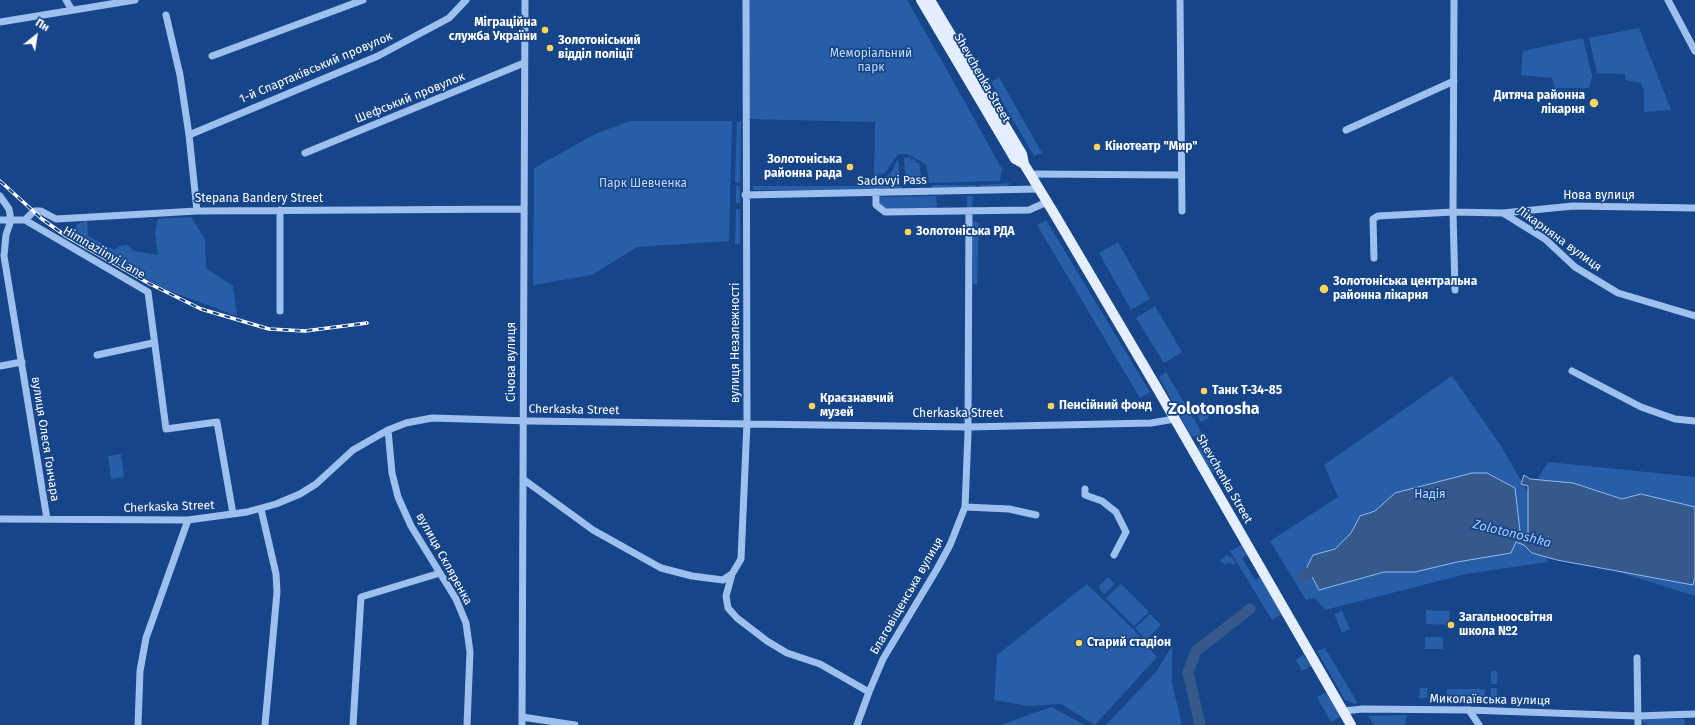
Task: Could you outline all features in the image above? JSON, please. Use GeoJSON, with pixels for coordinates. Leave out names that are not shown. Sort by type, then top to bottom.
{"type":"FeatureCollection","features":[{"type":"Feature","properties":{"kind":"main road","name":"Shevchenka Street"},"geometry":{"type":"LineString","coordinates":[[921,0],[1015,159],[1024,164]]}},
{"type":"Feature","properties":{"kind":"main road","name":"Shevchenka Street"},"geometry":{"type":"LineString","coordinates":[[930,0],[1022,154],[1024,164],[1029,174],[1175,419],[1351,725]]}},
{"type":"Feature","properties":{"kind":"street"},"geometry":{"type":"LineString","coordinates":[[66,0],[72,10]]}},
{"type":"Feature","properties":{"kind":"street"},"geometry":{"type":"LineString","coordinates":[[0,22],[135,0]]}},
{"type":"Feature","properties":{"kind":"street"},"geometry":{"type":"LineString","coordinates":[[212,56],[363,0]]}},
{"type":"Feature","properties":{"kind":"street","name":"1-й Спартаківський провулок"},"geometry":{"type":"LineString","coordinates":[[189,135],[378,56],[449,18],[466,0]]}},
{"type":"Feature","properties":{"kind":"street","name":"Січова вулиця"},"geometry":{"type":"LineString","coordinates":[[522,725],[525,0]]}},
{"type":"Feature","properties":{"kind":"street","name":"вулиця Незалежності"},"geometry":{"type":"LineString","coordinates":[[746,0],[745,195],[747,423],[741,559],[732,574],[726,596],[728,608],[737,618],[767,641],[787,653],[820,664],[869,692]]}},
{"type":"Feature","properties":{"kind":"street"},"geometry":{"type":"LineString","coordinates":[[1180,0],[1182,210]]}},
{"type":"Feature","properties":{"kind":"street"},"geometry":{"type":"LineString","coordinates":[[1454,0],[1453,212],[1455,290]]}},
{"type":"Feature","properties":{"kind":"street"},"geometry":{"type":"LineString","coordinates":[[1671,1],[1695,51]]}},
{"type":"Feature","properties":{"kind":"street"},"geometry":{"type":"LineString","coordinates":[[166,15],[180,75],[189,135],[197,210]]}},
{"type":"Feature","properties":{"kind":"street","name":"Шефський провулок"},"geometry":{"type":"LineString","coordinates":[[305,153],[524,63]]}},
{"type":"Feature","properties":{"kind":"street"},"geometry":{"type":"LineString","coordinates":[[1346,130],[1454,81]]}},
{"type":"Feature","properties":{"kind":"street"},"geometry":{"type":"LineString","coordinates":[[1029,174],[1181,175]]}},
{"type":"Feature","properties":{"kind":"street","name":"Sadovyi Pass"},"geometry":{"type":"LineString","coordinates":[[745,195],[1039,189]]}},
{"type":"Feature","properties":{"kind":"street"},"geometry":{"type":"LineString","coordinates":[[876,192],[876,205],[885,212],[1029,210],[1047,202]]}},
{"type":"Feature","properties":{"kind":"street"},"geometry":{"type":"LineString","coordinates":[[0,196],[10,209],[12,220]]}},
{"type":"Feature","properties":{"kind":"street","name":"Нова вулиця"},"geometry":{"type":"LineString","coordinates":[[1503,213],[1573,206],[1695,208]]}},
{"type":"Feature","properties":{"kind":"street","name":"Stepana Bandery Street"},"geometry":{"type":"LineString","coordinates":[[0,220],[25,220],[34,211],[41,211],[56,218],[197,210],[524,208]]}},
{"type":"Feature","properties":{"kind":"street"},"geometry":{"type":"LineString","coordinates":[[280,210],[280,311]]}},
{"type":"Feature","properties":{"kind":"street","name":"Благовіщенська вулиця"},"geometry":{"type":"LineString","coordinates":[[857,725],[883,659],[925,590],[950,545],[966,507],[969,211]]}},
{"type":"Feature","properties":{"kind":"street","name":"Лікарняна вулиця"},"geometry":{"type":"LineString","coordinates":[[1374,258],[1373,219],[1378,216],[1453,212],[1503,213],[1545,239],[1575,267],[1618,292],[1695,316]]}},
{"type":"Feature","properties":{"kind":"street","name":"вулиця Олеся Гончара"},"geometry":{"type":"LineString","coordinates":[[12,220],[6,235],[4,256],[47,519]]}},
{"type":"Feature","properties":{"kind":"street","name":"Himnaziinyi Lane"},"geometry":{"type":"LineString","coordinates":[[25,220],[148,292],[153,343],[166,429],[217,422],[233,514]]}},
{"type":"Feature","properties":{"kind":"street"},"geometry":{"type":"LineString","coordinates":[[98,355],[153,343]]}},
{"type":"Feature","properties":{"kind":"street","name":"вулиця Олеся Гончара"},"geometry":{"type":"LineString","coordinates":[[0,366],[22,362]]}},
{"type":"Feature","properties":{"kind":"street"},"geometry":{"type":"LineString","coordinates":[[1572,371],[1641,407],[1675,419],[1695,421]]}},
{"type":"Feature","properties":{"kind":"street","name":"Cherkaska Street"},"geometry":{"type":"LineString","coordinates":[[0,519],[188,520],[233,514],[261,508],[276,504],[300,494],[316,484],[353,450],[388,430],[406,423],[432,418],[523,421],[968,427],[1151,423],[1175,419]]}},
{"type":"Feature","properties":{"kind":"street","name":"вулиця Скляренка"},"geometry":{"type":"LineString","coordinates":[[388,430],[392,474],[398,497],[411,526],[456,599],[466,623],[470,652],[467,725]]}},
{"type":"Feature","properties":{"kind":"street"},"geometry":{"type":"LineString","coordinates":[[523,479],[593,530],[661,568],[692,576],[723,580],[732,574]]}},
{"type":"Feature","properties":{"kind":"street"},"geometry":{"type":"LineString","coordinates":[[1085,489],[1085,495],[1102,501],[1116,512],[1126,532],[1114,555]]}},
{"type":"Feature","properties":{"kind":"street"},"geometry":{"type":"LineString","coordinates":[[966,507],[1009,509],[1036,515]]}},
{"type":"Feature","properties":{"kind":"street"},"geometry":{"type":"LineString","coordinates":[[261,508],[276,574],[277,592],[265,725]]}},
{"type":"Feature","properties":{"kind":"street"},"geometry":{"type":"LineString","coordinates":[[138,725],[140,671],[146,638],[188,520]]}},
{"type":"Feature","properties":{"kind":"street"},"geometry":{"type":"LineString","coordinates":[[354,725],[361,597],[440,573]]}},
{"type":"Feature","properties":{"kind":"street"},"geometry":{"type":"LineString","coordinates":[[1637,658],[1638,725]]}},
{"type":"Feature","properties":{"kind":"street","name":"Миколаївська вулиця"},"geometry":{"type":"LineString","coordinates":[[1343,711],[1363,709],[1469,710],[1638,716],[1695,714]]}},
{"type":"Feature","properties":{"kind":"street"},"geometry":{"type":"LineString","coordinates":[[1469,710],[1479,725]]}},
{"type":"Feature","properties":{"kind":"street"},"geometry":{"type":"LineString","coordinates":[[522,717],[575,725]]}},
{"type":"Feature","properties":{"kind":"green space","name":"Меморіальний парк"},"geometry":{"type":"Polygon","coordinates":[[[749,0],[907,0],[1002,169],[1000,181],[929,183],[926,164],[907,154],[898,154],[885,173],[874,176],[875,122],[749,119],[749,0]]]}},
{"type":"Feature","properties":{"kind":"green space"},"geometry":{"type":"Polygon","coordinates":[[[1639,28],[1671,110],[1644,112],[1644,91],[1641,83],[1625,80],[1625,74],[1597,73],[1589,38],[1639,28]]]}},
{"type":"Feature","properties":{"kind":"green space"},"geometry":{"type":"Polygon","coordinates":[[[1583,38],[1592,76],[1589,88],[1555,88],[1552,78],[1521,75],[1523,51],[1583,38]]]}},
{"type":"Feature","properties":{"kind":"green space"},"geometry":{"type":"Polygon","coordinates":[[[999,77],[1042,153],[1034,156],[991,82],[999,77]]]}},
{"type":"Feature","properties":{"kind":"green space","name":"Парк Шевченка"},"geometry":{"type":"Polygon","coordinates":[[[631,121],[732,121],[729,241],[637,247],[592,275],[533,285],[534,168],[597,133],[631,121]]]}},
{"type":"Feature","properties":{"kind":"green space"},"geometry":{"type":"Polygon","coordinates":[[[741,121],[740,183],[735,182],[737,122],[741,121]]]}},
{"type":"Feature","properties":{"kind":"green space"},"geometry":{"type":"Polygon","coordinates":[[[911,157],[911,160],[915,159],[916,163],[919,163],[922,181],[906,182],[904,158],[911,157]]]}},
{"type":"Feature","properties":{"kind":"green space"},"geometry":{"type":"Polygon","coordinates":[[[898,159],[900,180],[880,182],[891,173],[898,159]]]}},
{"type":"Feature","properties":{"kind":"green space"},"geometry":{"type":"Polygon","coordinates":[[[1010,183],[1005,190],[980,190],[980,185],[1010,183]]]}},
{"type":"Feature","properties":{"kind":"green space"},"geometry":{"type":"Polygon","coordinates":[[[932,185],[976,185],[976,190],[932,191],[932,185]]]}},
{"type":"Feature","properties":{"kind":"green space"},"geometry":{"type":"Polygon","coordinates":[[[736,186],[740,186],[740,203],[736,203],[736,186]]]}},
{"type":"Feature","properties":{"kind":"green space"},"geometry":{"type":"Polygon","coordinates":[[[753,186],[902,186],[902,190],[753,190],[753,186]]]}},
{"type":"Feature","properties":{"kind":"green space"},"geometry":{"type":"Polygon","coordinates":[[[936,196],[937,208],[887,209],[880,206],[880,197],[936,196]]]}},
{"type":"Feature","properties":{"kind":"green space"},"geometry":{"type":"Polygon","coordinates":[[[967,196],[973,196],[972,210],[967,210],[967,196]]]}},
{"type":"Feature","properties":{"kind":"green space"},"geometry":{"type":"Polygon","coordinates":[[[736,209],[740,209],[740,244],[735,244],[736,209]]]}},
{"type":"Feature","properties":{"kind":"green space"},"geometry":{"type":"Polygon","coordinates":[[[191,217],[205,239],[206,268],[233,286],[237,316],[164,289],[77,238],[76,225],[87,220],[88,236],[114,250],[120,246],[128,245],[134,251],[158,255],[155,233],[158,219],[191,217]]]}},
{"type":"Feature","properties":{"kind":"green space"},"geometry":{"type":"Polygon","coordinates":[[[1046,220],[1150,392],[1140,398],[1037,225],[1046,220]]]}},
{"type":"Feature","properties":{"kind":"green space"},"geometry":{"type":"Polygon","coordinates":[[[973,221],[979,223],[977,285],[973,283],[973,221]]]}},
{"type":"Feature","properties":{"kind":"green space"},"geometry":{"type":"Polygon","coordinates":[[[1118,242],[1150,299],[1131,310],[1099,253],[1118,242]]]}},
{"type":"Feature","properties":{"kind":"green space"},"geometry":{"type":"Polygon","coordinates":[[[1155,306],[1182,352],[1164,363],[1136,318],[1155,306]]]}},
{"type":"Feature","properties":{"kind":"green space"},"geometry":{"type":"Polygon","coordinates":[[[1166,372],[1222,467],[1212,473],[1198,449],[1204,438],[1191,436],[1159,377],[1166,372]]]}},
{"type":"Feature","properties":{"kind":"green space","name":"Надія"},"geometry":{"type":"Polygon","coordinates":[[[1452,376],[1501,446],[1531,498],[1548,562],[1466,574],[1325,610],[1315,598],[1306,600],[1270,541],[1338,497],[1324,465],[1452,376]]]}},
{"type":"Feature","properties":{"kind":"green space"},"geometry":{"type":"Polygon","coordinates":[[[1201,409],[1202,411],[1205,409],[1209,418],[1201,422],[1197,415],[1199,414],[1198,411],[1201,409]]]}},
{"type":"Feature","properties":{"kind":"green space"},"geometry":{"type":"Polygon","coordinates":[[[121,454],[124,477],[111,479],[108,456],[121,454]]]}},
{"type":"Feature","properties":{"kind":"green space"},"geometry":{"type":"Polygon","coordinates":[[[1548,462],[1695,477],[1695,596],[1583,561],[1537,500],[1537,480],[1548,462]]]}},
{"type":"Feature","properties":{"kind":"green space"},"geometry":{"type":"Polygon","coordinates":[[[1241,545],[1247,555],[1242,558],[1255,580],[1260,577],[1281,614],[1272,620],[1230,551],[1241,545]]]}},
{"type":"Feature","properties":{"kind":"green space"},"geometry":{"type":"Polygon","coordinates":[[[1228,555],[1229,557],[1231,556],[1236,564],[1232,564],[1230,562],[1224,565],[1220,560],[1228,555]]]}},
{"type":"Feature","properties":{"kind":"green space"},"geometry":{"type":"Polygon","coordinates":[[[1108,577],[1115,584],[1104,594],[1098,587],[1108,577]]]}},
{"type":"Feature","properties":{"kind":"green space","name":"Старий стадіон"},"geometry":{"type":"Polygon","coordinates":[[[1087,584],[1134,630],[1157,657],[1095,725],[1061,704],[1028,706],[994,700],[997,655],[1087,584]]]}},
{"type":"Feature","properties":{"kind":"green space"},"geometry":{"type":"Polygon","coordinates":[[[1121,584],[1149,612],[1134,626],[1106,598],[1121,584]]]}},
{"type":"Feature","properties":{"kind":"green space"},"geometry":{"type":"Polygon","coordinates":[[[1426,610],[1450,611],[1449,625],[1426,624],[1426,610]]]}},
{"type":"Feature","properties":{"kind":"green space"},"geometry":{"type":"Polygon","coordinates":[[[1342,611],[1350,629],[1342,633],[1334,614],[1342,611]]]}},
{"type":"Feature","properties":{"kind":"green space"},"geometry":{"type":"Polygon","coordinates":[[[1150,614],[1161,625],[1146,640],[1135,628],[1150,614]]]}},
{"type":"Feature","properties":{"kind":"green space"},"geometry":{"type":"Polygon","coordinates":[[[1425,637],[1443,637],[1443,649],[1425,649],[1425,637]]]}},
{"type":"Feature","properties":{"kind":"green space"},"geometry":{"type":"Polygon","coordinates":[[[1172,646],[1172,683],[1182,725],[1106,725],[1156,672],[1172,646]]]}},
{"type":"Feature","properties":{"kind":"green space"},"geometry":{"type":"Polygon","coordinates":[[[1325,648],[1357,702],[1355,704],[1345,700],[1317,651],[1325,648]]]}},
{"type":"Feature","properties":{"kind":"green space"},"geometry":{"type":"Polygon","coordinates":[[[1303,655],[1312,666],[1302,671],[1296,660],[1303,655]]]}},
{"type":"Feature","properties":{"kind":"green space"},"geometry":{"type":"Polygon","coordinates":[[[1491,671],[1497,671],[1497,684],[1491,684],[1491,671]]]}},
{"type":"Feature","properties":{"kind":"green space"},"geometry":{"type":"Polygon","coordinates":[[[1420,688],[1428,688],[1427,698],[1419,698],[1420,688]]]}},
{"type":"Feature","properties":{"kind":"green space"},"geometry":{"type":"Polygon","coordinates":[[[1491,688],[1497,688],[1497,699],[1490,699],[1491,688]]]}},
{"type":"Feature","properties":{"kind":"green space"},"geometry":{"type":"Polygon","coordinates":[[[1447,689],[1485,689],[1484,699],[1447,699],[1447,689]]]}},
{"type":"Feature","properties":{"kind":"green space"},"geometry":{"type":"Polygon","coordinates":[[[1327,692],[1341,716],[1331,722],[1317,697],[1327,692]]]}},
{"type":"Feature","properties":{"kind":"green space"},"geometry":{"type":"Polygon","coordinates":[[[1051,707],[1085,725],[1001,725],[1051,707]]]}},
{"type":"Feature","properties":{"kind":"green space"},"geometry":{"type":"Polygon","coordinates":[[[1407,715],[1405,725],[1374,725],[1368,716],[1407,715]]]}},
{"type":"Feature","properties":{"kind":"green space"},"geometry":{"type":"Polygon","coordinates":[[[1639,719],[1684,719],[1685,725],[1647,725],[1639,719]]]}},
{"type":"Feature","properties":{"kind":"water"},"geometry":{"type":"Polygon","coordinates":[[[1472,473],[1487,473],[1515,488],[1520,531],[1528,535],[1528,486],[1521,484],[1524,475],[1530,479],[1573,483],[1622,499],[1641,494],[1695,507],[1695,577],[1693,585],[1557,560],[1532,553],[1524,545],[1516,542],[1511,553],[1457,562],[1415,572],[1384,572],[1319,590],[1307,567],[1313,555],[1335,549],[1351,533],[1360,516],[1375,511],[1395,493],[1472,473]]]}},
{"type":"Feature","properties":{"kind":"waterway","name":"Zolotonoshka"},"geometry":{"type":"LineString","coordinates":[[1303,577],[1321,565]]}},
{"type":"Feature","properties":{"kind":"waterway","name":"Zolotonoshka"},"geometry":{"type":"LineString","coordinates":[[1200,725],[1188,672],[1196,651],[1250,609]]}},
{"type":"Feature","properties":{"kind":"railway"},"geometry":{"type":"LineString","coordinates":[[0,181],[42,219],[66,236],[150,284],[201,309],[269,329],[305,331],[367,323]]}},
{"type":"Feature","properties":{"kind":"place","name":"Міграційна служба України"},"geometry":{"type":"Point","coordinates":[545,30]}},
{"type":"Feature","properties":{"kind":"place","name":"Золотоніський відділ поліції"},"geometry":{"type":"Point","coordinates":[550,48]}},
{"type":"Feature","properties":{"kind":"place","name":"Дитяча районна лікарня"},"geometry":{"type":"Point","coordinates":[1594,103]}},
{"type":"Feature","properties":{"kind":"place","name":"Кінотеатр \"Мир\""},"geometry":{"type":"Point","coordinates":[1097,147]}},
{"type":"Feature","properties":{"kind":"place","name":"Золотоніська районна рада"},"geometry":{"type":"Point","coordinates":[850,167]}},
{"type":"Feature","properties":{"kind":"place","name":"Золотоніська РДА"},"geometry":{"type":"Point","coordinates":[908,232]}},
{"type":"Feature","properties":{"kind":"place","name":"Золотоніська центральна районна лікарня"},"geometry":{"type":"Point","coordinates":[1324,289]}},
{"type":"Feature","properties":{"kind":"place","name":"Танк Т-34-85"},"geometry":{"type":"Point","coordinates":[1204,391]}},
{"type":"Feature","properties":{"kind":"place","name":"Краєзнавчий музей"},"geometry":{"type":"Point","coordinates":[812,406]}},
{"type":"Feature","properties":{"kind":"place","name":"Пенсійний фонд"},"geometry":{"type":"Point","coordinates":[1051,406]}},
{"type":"Feature","properties":{"kind":"place","name":"Загальноосвітня школа №2"},"geometry":{"type":"Point","coordinates":[1451,625]}},
{"type":"Feature","properties":{"kind":"place","name":"Старий стадіон"},"geometry":{"type":"Point","coordinates":[1079,643]}},
{"type":"Feature","properties":{"kind":"district","name":"Zolotonosha"},"geometry":{"type":"Point","coordinates":[1214,410]}}]}
